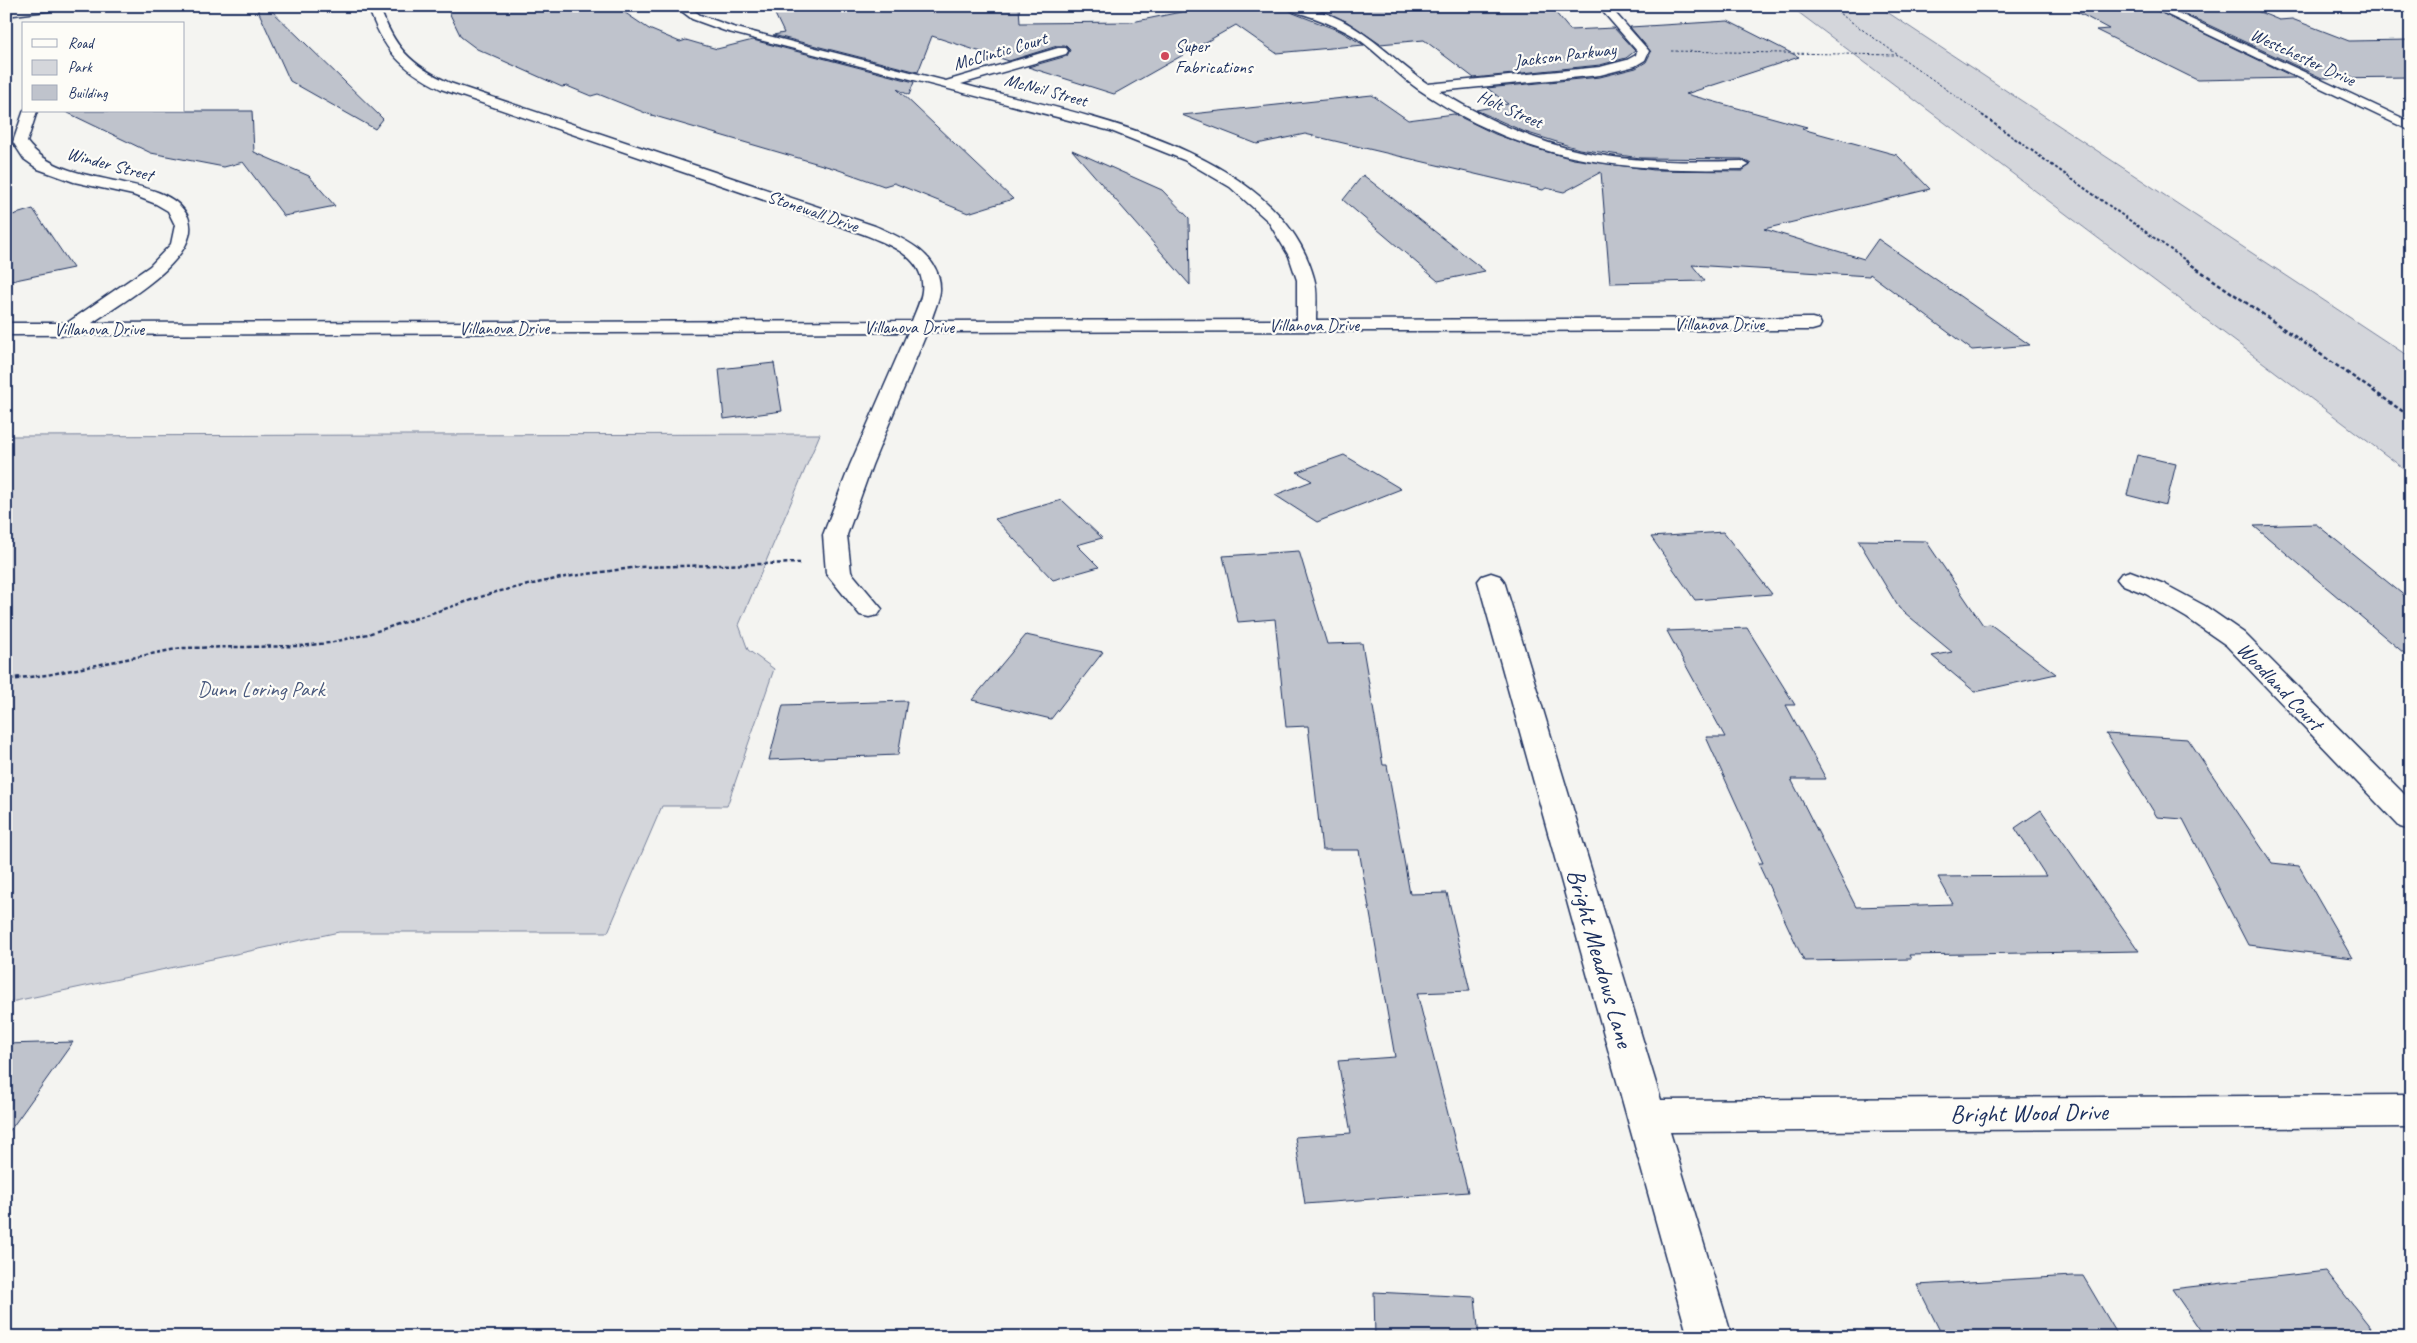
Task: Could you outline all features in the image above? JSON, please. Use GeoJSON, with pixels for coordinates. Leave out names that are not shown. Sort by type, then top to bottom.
{"type":"FeatureCollection","features":[{"type":"Feature","properties":{"kind":"street"},"geometry":{"type":"LineString","coordinates":[[6,13],[62,6]]}},
{"type":"Feature","properties":{"kind":"street","name":"Stonewall Drive"},"geometry":{"type":"LineString","coordinates":[[373,6],[379,28],[389,46],[407,65],[440,83],[869,230],[895,241],[916,254],[930,274],[931,291],[920,326],[860,465],[835,535],[839,573],[869,609]]}},
{"type":"Feature","properties":{"kind":"street","name":"McNeil Street"},"geometry":{"type":"LineString","coordinates":[[681,6],[696,17],[729,29],[1116,128],[1188,157],[1235,184],[1274,218],[1298,256],[1306,280],[1308,326]]}},
{"type":"Feature","properties":{"kind":"street","name":"Holt Street"},"geometry":{"type":"LineString","coordinates":[[1290,6],[1350,28],[1397,68],[1426,88],[1481,118],[1524,138],[1566,153],[1640,164],[1742,165]]}},
{"type":"Feature","properties":{"kind":"street","name":"Jackson Parkway"},"geometry":{"type":"LineString","coordinates":[[1426,88],[1613,69],[1631,63],[1641,57],[1643,51],[1603,6]]}},
{"type":"Feature","properties":{"kind":"street","name":"Westchester Drive"},"geometry":{"type":"LineString","coordinates":[[2154,6],[2411,127]]}},
{"type":"Feature","properties":{"kind":"street"},"geometry":{"type":"LineString","coordinates":[[46,8],[55,21]]}},
{"type":"Feature","properties":{"kind":"street","name":"McClintic Court"},"geometry":{"type":"LineString","coordinates":[[947,84],[1062,51]]}},
{"type":"Feature","properties":{"kind":"street","name":"Winder Street"},"geometry":{"type":"LineString","coordinates":[[30,112],[20,142],[25,152],[45,166],[68,175],[139,190],[165,202],[174,208],[183,225],[179,245],[156,270],[71,329]]}},
{"type":"Feature","properties":{"kind":"street","name":"Villanova Drive"},"geometry":{"type":"LineString","coordinates":[[6,329],[1812,324]]}},
{"type":"Feature","properties":{"kind":"street","name":"Woodland Court"},"geometry":{"type":"LineString","coordinates":[[2130,579],[2196,612],[2235,639],[2411,820]]}},
{"type":"Feature","properties":{"kind":"street","name":"Bright Meadows Lane"},"geometry":{"type":"LineString","coordinates":[[1491,581],[1516,658],[1710,1337]]}},
{"type":"Feature","properties":{"kind":"street","name":"Bright Wood Drive"},"geometry":{"type":"LineString","coordinates":[[1646,1116],[2411,1111]]}},
{"type":"Feature","properties":{"kind":"path"},"geometry":{"type":"LineString","coordinates":[[1829,6],[2207,276],[2411,417]]}},
{"type":"Feature","properties":{"kind":"path"},"geometry":{"type":"LineString","coordinates":[[1643,51],[1898,55]]}},
{"type":"Feature","properties":{"kind":"path"},"geometry":{"type":"LineString","coordinates":[[6,680],[47,675],[181,648],[300,646],[328,643],[368,634],[496,592],[566,577],[639,567],[838,562]]}},
{"type":"Feature","properties":{"kind":"green space"},"geometry":{"type":"Polygon","coordinates":[[[1790,6],[1878,6],[2411,358],[2411,474],[1790,6]]]}},
{"type":"Feature","properties":{"kind":"green space","name":"Dunn Loring Park"},"geometry":{"type":"Polygon","coordinates":[[[820,434],[739,625],[748,650],[774,669],[727,806],[662,806],[608,932],[339,932],[6,1003],[6,436],[820,434]]]}},
{"type":"Feature","properties":{"kind":"building"},"geometry":{"type":"Polygon","coordinates":[[[256,6],[267,6],[383,119],[375,129],[290,81],[256,6]]]}},
{"type":"Feature","properties":{"kind":"building"},"geometry":{"type":"Polygon","coordinates":[[[446,6],[615,6],[649,29],[680,42],[686,40],[717,49],[753,40],[914,82],[909,95],[897,89],[1013,199],[968,213],[894,183],[884,186],[836,169],[648,114],[598,94],[591,96],[567,86],[562,87],[477,49],[461,37],[446,6]]]}},
{"type":"Feature","properties":{"kind":"building"},"geometry":{"type":"Polygon","coordinates":[[[819,6],[1019,6],[1020,23],[1132,22],[1210,6],[1283,6],[1293,13],[1340,31],[1364,45],[1276,53],[1236,25],[1114,94],[1028,67],[1067,56],[1070,50],[1066,46],[1057,46],[1009,61],[932,36],[918,72],[773,35],[784,33],[773,10],[819,6]]]}},
{"type":"Feature","properties":{"kind":"building"},"geometry":{"type":"Polygon","coordinates":[[[1308,6],[1550,6],[1570,30],[1614,28],[1635,51],[1626,58],[1600,65],[1474,78],[1424,40],[1380,44],[1346,21],[1308,6]]]}},
{"type":"Feature","properties":{"kind":"building"},"geometry":{"type":"Polygon","coordinates":[[[2066,6],[2147,6],[2296,78],[2197,80],[2096,30],[2109,29],[2066,6]]]}},
{"type":"Feature","properties":{"kind":"building"},"geometry":{"type":"Polygon","coordinates":[[[2168,6],[2245,6],[2279,20],[2292,19],[2349,41],[2411,40],[2411,77],[2322,78],[2168,6]]]}},
{"type":"Feature","properties":{"kind":"building"},"geometry":{"type":"Polygon","coordinates":[[[1728,21],[1799,57],[1686,94],[1807,127],[1802,129],[1897,155],[1930,189],[1764,229],[1864,259],[1878,239],[2030,345],[1972,350],[1870,274],[1869,276],[1692,265],[1705,281],[1610,283],[1601,172],[1564,192],[1546,188],[1543,190],[1305,134],[1257,144],[1182,115],[1372,95],[1408,120],[1454,114],[1495,134],[1533,148],[1573,159],[1654,170],[1742,171],[1751,164],[1742,159],[1640,158],[1579,149],[1525,132],[1476,110],[1508,104],[1487,88],[1600,77],[1636,68],[1646,62],[1651,52],[1630,27],[1728,21]]]}},
{"type":"Feature","properties":{"kind":"building"},"geometry":{"type":"Polygon","coordinates":[[[252,111],[254,152],[309,176],[335,206],[284,216],[243,162],[224,167],[151,153],[66,112],[252,111]]]}},
{"type":"Feature","properties":{"kind":"building"},"geometry":{"type":"Polygon","coordinates":[[[1072,150],[1162,190],[1189,218],[1190,285],[1072,150]]]}},
{"type":"Feature","properties":{"kind":"building"},"geometry":{"type":"Polygon","coordinates":[[[1363,175],[1485,271],[1438,281],[1343,200],[1363,175]]]}},
{"type":"Feature","properties":{"kind":"building"},"geometry":{"type":"Polygon","coordinates":[[[33,209],[73,268],[6,282],[6,217],[33,209]]]}},
{"type":"Feature","properties":{"kind":"building"},"geometry":{"type":"Polygon","coordinates":[[[774,363],[782,411],[724,419],[719,369],[774,363]]]}},
{"type":"Feature","properties":{"kind":"building"},"geometry":{"type":"Polygon","coordinates":[[[1344,455],[1401,489],[1317,522],[1275,495],[1312,481],[1297,472],[1344,455]]]}},
{"type":"Feature","properties":{"kind":"building"},"geometry":{"type":"Polygon","coordinates":[[[2137,455],[2176,464],[2166,505],[2127,495],[2137,455]]]}},
{"type":"Feature","properties":{"kind":"building"},"geometry":{"type":"Polygon","coordinates":[[[1062,500],[1102,538],[1077,545],[1099,567],[1053,580],[995,519],[1062,500]]]}},
{"type":"Feature","properties":{"kind":"building"},"geometry":{"type":"Polygon","coordinates":[[[2316,524],[2411,601],[2411,659],[2254,526],[2316,524]]]}},
{"type":"Feature","properties":{"kind":"building"},"geometry":{"type":"Polygon","coordinates":[[[1723,532],[1772,594],[1695,600],[1651,537],[1723,532]]]}},
{"type":"Feature","properties":{"kind":"building"},"geometry":{"type":"Polygon","coordinates":[[[1858,540],[1926,541],[1983,625],[1990,624],[2056,674],[1975,692],[1932,656],[1952,652],[1899,608],[1858,540]]]}},
{"type":"Feature","properties":{"kind":"building"},"geometry":{"type":"Polygon","coordinates":[[[1299,551],[1327,644],[1362,643],[1383,765],[1387,765],[1410,894],[1447,893],[1470,991],[1417,993],[1468,1192],[1305,1204],[1295,1137],[1351,1133],[1338,1061],[1395,1057],[1359,850],[1322,850],[1308,726],[1286,727],[1275,619],[1238,622],[1223,556],[1299,551]]]}},
{"type":"Feature","properties":{"kind":"building"},"geometry":{"type":"Polygon","coordinates":[[[1747,628],[1795,705],[1786,705],[1826,779],[1791,779],[1856,907],[1953,904],[1938,877],[2046,876],[2015,828],[2041,810],[2139,951],[1909,955],[1911,959],[1804,961],[1758,863],[1763,863],[1706,737],[1725,737],[1667,631],[1747,628]]]}},
{"type":"Feature","properties":{"kind":"building"},"geometry":{"type":"Polygon","coordinates":[[[1026,635],[1103,652],[1051,719],[972,700],[1026,635]]]}},
{"type":"Feature","properties":{"kind":"building"},"geometry":{"type":"Polygon","coordinates":[[[907,701],[898,755],[769,760],[783,705],[907,701]]]}},
{"type":"Feature","properties":{"kind":"building"},"geometry":{"type":"Polygon","coordinates":[[[2106,734],[2188,739],[2272,863],[2299,866],[2352,958],[2248,945],[2183,819],[2157,817],[2106,734]]]}},
{"type":"Feature","properties":{"kind":"building"},"geometry":{"type":"Polygon","coordinates":[[[73,1042],[6,1136],[6,1044],[73,1042]]]}},
{"type":"Feature","properties":{"kind":"building"},"geometry":{"type":"Polygon","coordinates":[[[2326,1271],[2378,1337],[2205,1337],[2172,1289],[2326,1271]]]}},
{"type":"Feature","properties":{"kind":"building"},"geometry":{"type":"Polygon","coordinates":[[[2083,1276],[2119,1337],[1943,1337],[1917,1285],[2083,1276]]]}},
{"type":"Feature","properties":{"kind":"building"},"geometry":{"type":"Polygon","coordinates":[[[1374,1292],[1475,1297],[1479,1337],[1375,1337],[1374,1292]]]}},
{"type":"Feature","properties":{"kind":"place","name":"Super Fabrications"},"geometry":{"type":"Point","coordinates":[1165,56]}}]}
